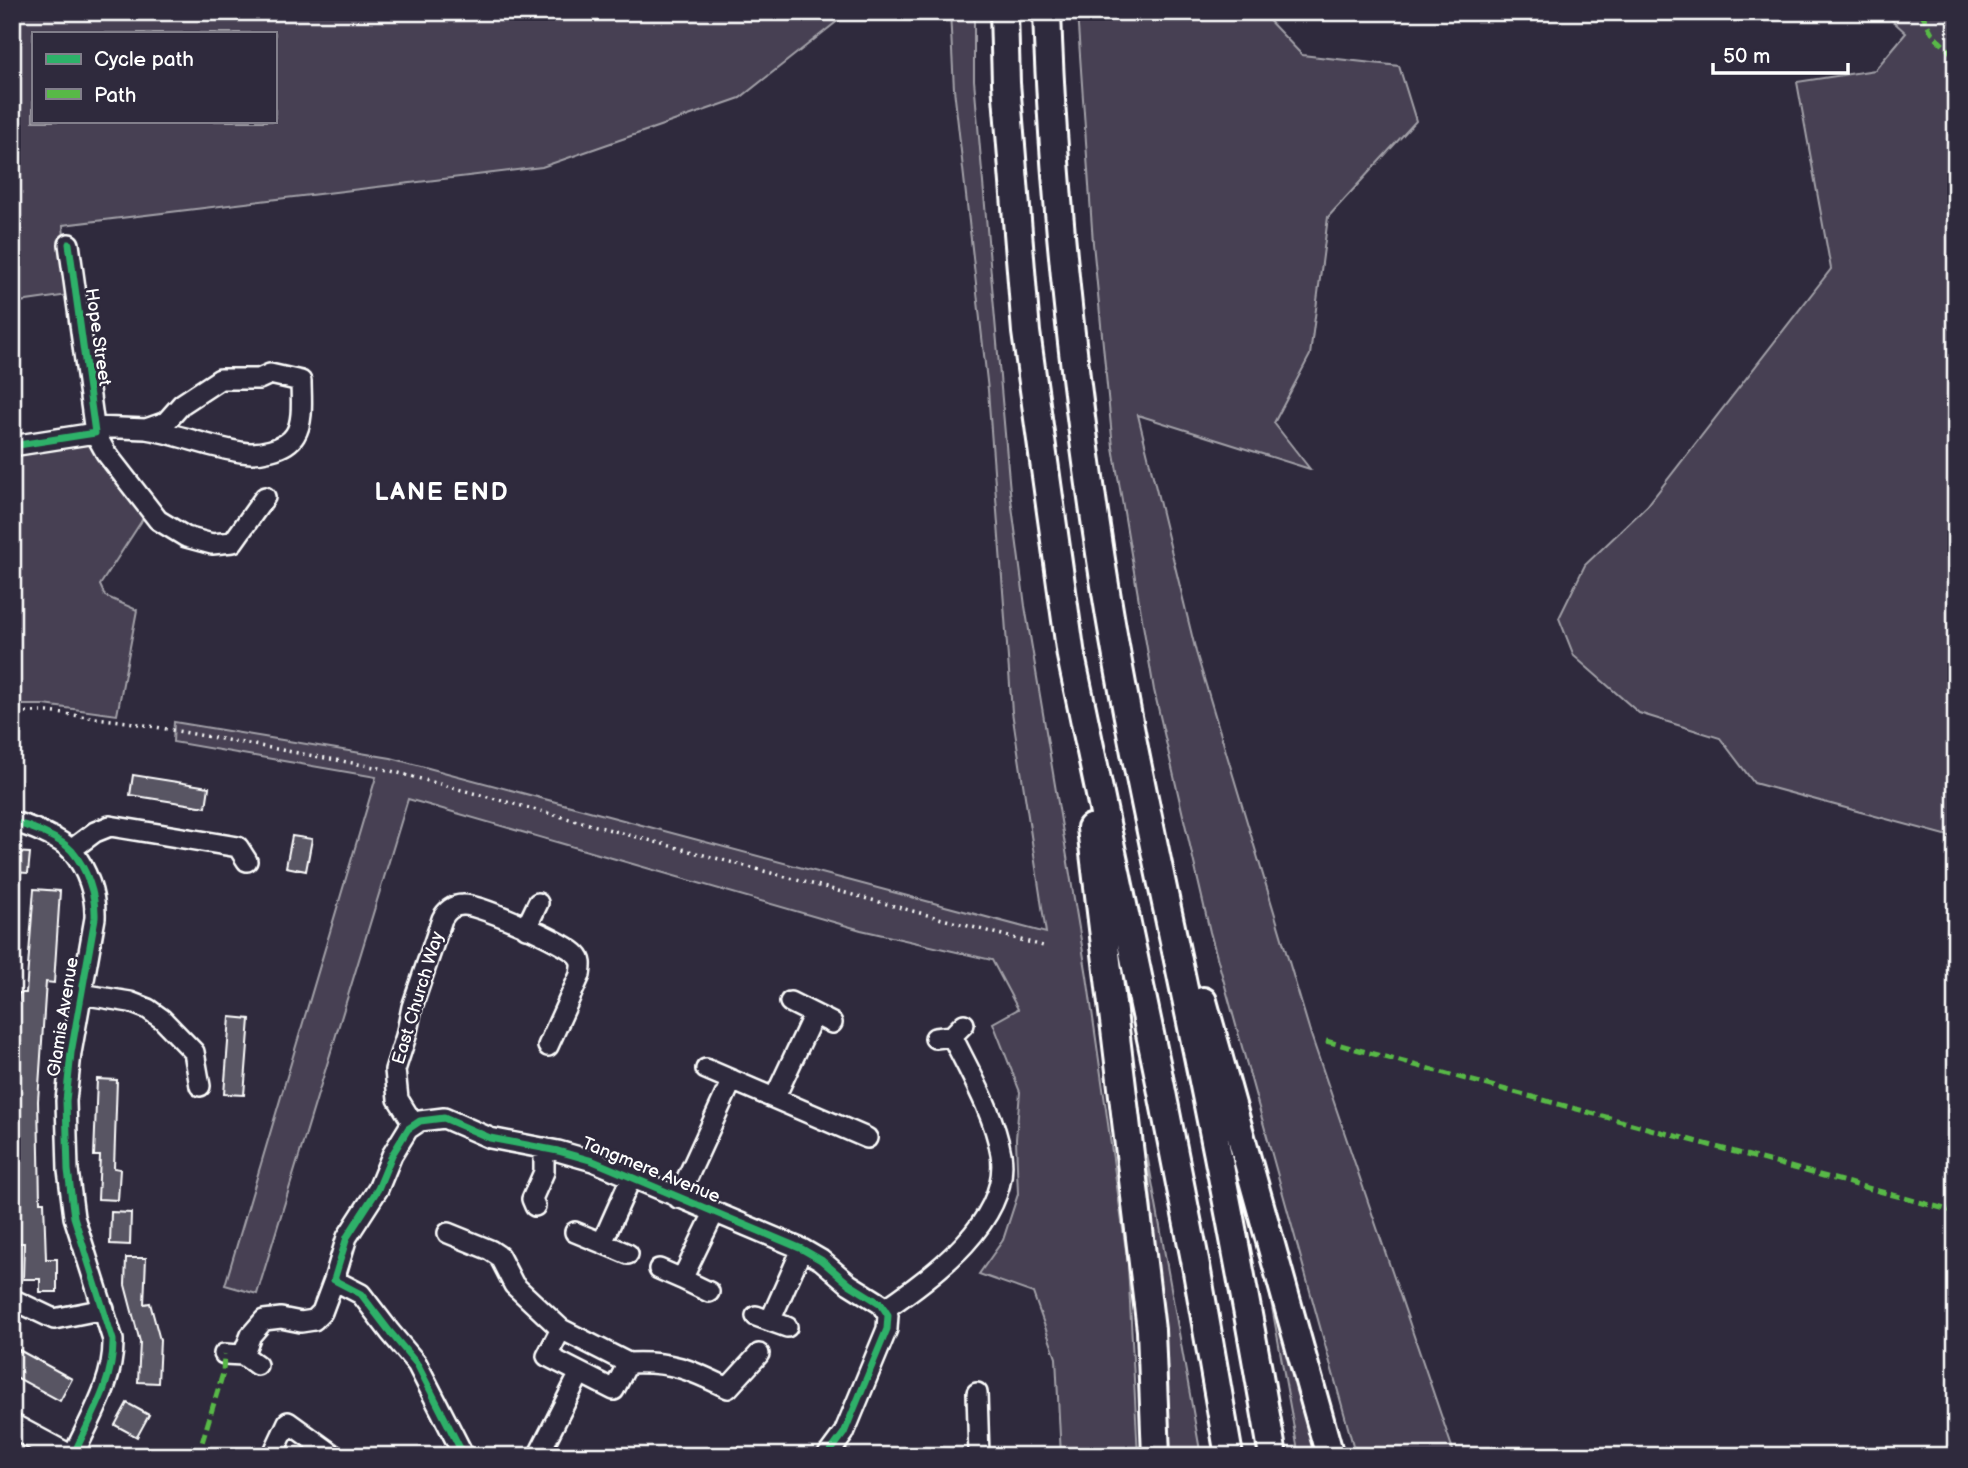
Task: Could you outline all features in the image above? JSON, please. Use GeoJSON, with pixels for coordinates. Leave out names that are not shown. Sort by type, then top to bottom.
{"type":"FeatureCollection","features":[{"type":"Feature","properties":{"kind":"highway"},"geometry":{"type":"LineString","coordinates":[[1004,12],[1006,83],[1026,332],[1071,656],[1151,1330],[1156,1456]]}},
{"type":"Feature","properties":{"kind":"highway"},"geometry":{"type":"LineString","coordinates":[[1047,12],[1050,87],[1070,321],[1100,555],[1139,770],[1236,1244],[1273,1456]]}},
{"type":"Feature","properties":{"kind":"highway"},"geometry":{"type":"LineString","coordinates":[[1071,656],[1158,1072],[1229,1456]]}},
{"type":"Feature","properties":{"kind":"highway"},"geometry":{"type":"LineString","coordinates":[[1139,770],[1330,1456]]}},
{"type":"Feature","properties":{"kind":"main road"},"geometry":{"type":"LineString","coordinates":[[12,1426],[70,1456]]}},
{"type":"Feature","properties":{"kind":"street","name":"Hope Street"},"geometry":{"type":"LineString","coordinates":[[69,244],[95,430]]}},
{"type":"Feature","properties":{"kind":"street"},"geometry":{"type":"LineString","coordinates":[[12,446],[95,430],[146,429],[243,453],[262,452],[280,447],[294,436],[300,424],[301,381],[270,374],[259,379],[220,379],[182,404],[166,422],[146,429]]}},
{"type":"Feature","properties":{"kind":"street"},"geometry":{"type":"LineString","coordinates":[[95,430],[106,453],[158,520],[187,537],[212,544],[233,542],[265,497]]}},
{"type":"Feature","properties":{"kind":"street"},"geometry":{"type":"LineString","coordinates":[[12,822],[38,830],[71,849],[94,832],[110,826],[238,847],[247,861]]}},
{"type":"Feature","properties":{"kind":"street","name":"Glamis Avenue"},"geometry":{"type":"LineString","coordinates":[[70,1456],[109,1378],[113,1359],[113,1340],[74,1217],[68,1170],[66,1101],[71,1053],[95,918],[95,901],[90,883],[71,849]]}},
{"type":"Feature","properties":{"kind":"street"},"geometry":{"type":"LineString","coordinates":[[526,928],[538,903]]}},
{"type":"Feature","properties":{"kind":"street","name":"East Church Way"},"geometry":{"type":"LineString","coordinates":[[414,1125],[398,1098],[395,1070],[406,1036],[411,1007],[442,919],[449,909],[467,905],[557,942],[578,956],[582,964],[575,988],[548,1046]]}},
{"type":"Feature","properties":{"kind":"street"},"geometry":{"type":"LineString","coordinates":[[81,994],[130,1002],[148,1009],[162,1019],[194,1052],[200,1086]]}},
{"type":"Feature","properties":{"kind":"street"},"geometry":{"type":"LineString","coordinates":[[790,1002],[832,1023]]}},
{"type":"Feature","properties":{"kind":"street"},"geometry":{"type":"LineString","coordinates":[[775,1097],[814,1014]]}},
{"type":"Feature","properties":{"kind":"street"},"geometry":{"type":"LineString","coordinates":[[827,1456],[844,1433],[885,1336],[889,1322],[885,1309],[924,1280],[975,1234],[990,1210],[998,1184],[1001,1156],[989,1114],[950,1033]]}},
{"type":"Feature","properties":{"kind":"street"},"geometry":{"type":"LineString","coordinates":[[706,1069],[867,1138]]}},
{"type":"Feature","properties":{"kind":"street"},"geometry":{"type":"LineString","coordinates":[[678,1198],[733,1080]]}},
{"type":"Feature","properties":{"kind":"street","name":"Tangmere Avenue"},"geometry":{"type":"LineString","coordinates":[[414,1125],[427,1119],[444,1118],[490,1138],[584,1158],[802,1249],[821,1259],[849,1284],[876,1300],[885,1309]]}},
{"type":"Feature","properties":{"kind":"street"},"geometry":{"type":"LineString","coordinates":[[241,1358],[251,1335],[264,1320],[281,1318],[300,1322],[314,1320],[322,1312],[348,1237],[378,1189],[398,1145],[414,1125]]}},
{"type":"Feature","properties":{"kind":"street"},"geometry":{"type":"LineString","coordinates":[[535,1206],[532,1199],[544,1172],[544,1148]]}},
{"type":"Feature","properties":{"kind":"street"},"geometry":{"type":"LineString","coordinates":[[602,1243],[631,1178]]}},
{"type":"Feature","properties":{"kind":"street"},"geometry":{"type":"LineString","coordinates":[[682,1279],[714,1213]]}},
{"type":"Feature","properties":{"kind":"street"},"geometry":{"type":"LineString","coordinates":[[575,1232],[628,1254]]}},
{"type":"Feature","properties":{"kind":"street"},"geometry":{"type":"LineString","coordinates":[[448,1233],[499,1256],[514,1285],[561,1329],[628,1363],[676,1365],[727,1388],[759,1354]]}},
{"type":"Feature","properties":{"kind":"street"},"geometry":{"type":"LineString","coordinates":[[771,1321],[802,1249]]}},
{"type":"Feature","properties":{"kind":"street"},"geometry":{"type":"LineString","coordinates":[[659,1269],[709,1292]]}},
{"type":"Feature","properties":{"kind":"street"},"geometry":{"type":"LineString","coordinates":[[334,1280],[361,1293],[417,1363],[464,1456]]}},
{"type":"Feature","properties":{"kind":"street"},"geometry":{"type":"LineString","coordinates":[[12,1299],[54,1319],[104,1309]]}},
{"type":"Feature","properties":{"kind":"street"},"geometry":{"type":"LineString","coordinates":[[561,1329],[547,1356],[580,1373],[614,1390],[628,1363]]}},
{"type":"Feature","properties":{"kind":"street"},"geometry":{"type":"LineString","coordinates":[[538,1456],[580,1373]]}},
{"type":"Feature","properties":{"kind":"street"},"geometry":{"type":"LineString","coordinates":[[977,1393],[979,1456]]}},
{"type":"Feature","properties":{"kind":"street"},"geometry":{"type":"LineString","coordinates":[[272,1456],[288,1422],[335,1456]]}},
{"type":"Feature","properties":{"kind":"path"},"geometry":{"type":"LineString","coordinates":[[12,712],[48,712],[128,722],[380,768],[1044,946]]}},
{"type":"Feature","properties":{"kind":"shaded area"},"geometry":{"type":"Polygon","coordinates":[[[12,12],[849,12],[740,98],[542,167],[63,225],[69,295],[12,303],[12,12]]]}},
{"type":"Feature","properties":{"kind":"shaded area"},"geometry":{"type":"Polygon","coordinates":[[[950,12],[974,12],[974,80],[1010,491],[1025,606],[1087,976],[1128,1264],[1138,1456],[1061,1456],[1056,1358],[1033,1293],[979,1274],[1003,1240],[1018,1194],[1016,1139],[1020,1092],[993,1023],[1018,1009],[992,960],[861,930],[408,799],[257,1294],[225,1285],[376,777],[173,742],[174,722],[391,758],[1046,933],[1012,712],[988,390],[954,89],[950,12]]]}},
{"type":"Feature","properties":{"kind":"shaded area"},"geometry":{"type":"Polygon","coordinates":[[[1077,12],[1261,12],[1302,55],[1399,66],[1416,121],[1328,217],[1310,355],[1274,423],[1310,469],[1138,415],[1196,652],[1311,1035],[1455,1456],[1356,1456],[1210,932],[1154,690],[1113,447],[1093,243],[1077,12]]]}},
{"type":"Feature","properties":{"kind":"shaded area"},"geometry":{"type":"Polygon","coordinates":[[[1883,12],[1956,12],[1956,838],[1754,783],[1720,738],[1639,713],[1574,656],[1559,618],[1585,565],[1647,506],[1831,269],[1797,82],[1875,70],[1906,33],[1883,12]]]}},
{"type":"Feature","properties":{"kind":"shaded area"},"geometry":{"type":"Polygon","coordinates":[[[75,444],[89,445],[97,451],[145,512],[100,585],[105,596],[137,610],[117,715],[44,705],[12,705],[12,452],[75,444]]]}},
{"type":"Feature","properties":{"kind":"shaded area"},"geometry":{"type":"Polygon","coordinates":[[[1147,1154],[1201,1456],[1168,1456],[1164,1351],[1147,1154]]]}},
{"type":"Feature","properties":{"kind":"shaded area"},"geometry":{"type":"Polygon","coordinates":[[[1261,1246],[1323,1456],[1299,1456],[1261,1246]]]}},
{"type":"Feature","properties":{"kind":"building"},"geometry":{"type":"Polygon","coordinates":[[[133,775],[209,787],[206,807],[130,795],[133,775]]]}},
{"type":"Feature","properties":{"kind":"building"},"geometry":{"type":"Polygon","coordinates":[[[292,836],[312,839],[306,871],[286,867],[292,836]]]}},
{"type":"Feature","properties":{"kind":"building"},"geometry":{"type":"Polygon","coordinates":[[[12,852],[30,853],[28,873],[12,872],[12,852]]]}},
{"type":"Feature","properties":{"kind":"building"},"geometry":{"type":"Polygon","coordinates":[[[34,889],[60,891],[54,983],[46,982],[38,1101],[40,1202],[44,1202],[46,1259],[57,1259],[57,1292],[40,1292],[40,1279],[23,1279],[24,1243],[19,1243],[17,1193],[14,1193],[12,1091],[19,993],[26,993],[34,889]]]}},
{"type":"Feature","properties":{"kind":"building"},"geometry":{"type":"Polygon","coordinates":[[[230,1017],[250,1019],[244,1095],[224,1094],[230,1017]]]}},
{"type":"Feature","properties":{"kind":"building"},"geometry":{"type":"Polygon","coordinates":[[[97,1079],[117,1080],[114,1168],[120,1169],[118,1200],[98,1199],[100,1156],[94,1156],[97,1079]]]}},
{"type":"Feature","properties":{"kind":"building"},"geometry":{"type":"Polygon","coordinates":[[[111,1212],[131,1213],[130,1245],[110,1244],[111,1212]]]}},
{"type":"Feature","properties":{"kind":"building"},"geometry":{"type":"Polygon","coordinates":[[[126,1258],[146,1258],[144,1304],[150,1303],[160,1340],[158,1383],[138,1382],[140,1342],[125,1285],[126,1258]]]}},
{"type":"Feature","properties":{"kind":"building"},"geometry":{"type":"Polygon","coordinates":[[[19,1350],[72,1379],[60,1401],[12,1375],[12,1361],[19,1350]]]}},
{"type":"Feature","properties":{"kind":"building"},"geometry":{"type":"Polygon","coordinates":[[[127,1403],[149,1415],[137,1437],[115,1425],[127,1403]]]}},
{"type":"Feature","properties":{"kind":"marked path"},"geometry":{"type":"LineString","coordinates":[[1921,12],[1933,35],[1956,57]]}},
{"type":"Feature","properties":{"kind":"marked path"},"geometry":{"type":"LineString","coordinates":[[1326,1041],[1956,1212]]}},
{"type":"Feature","properties":{"kind":"marked path"},"geometry":{"type":"LineString","coordinates":[[198,1456],[223,1373],[224,1354]]}},
{"type":"Feature","properties":{"kind":"cycle path"},"geometry":{"type":"LineString","coordinates":[[12,446],[95,433],[69,244]]}},
{"type":"Feature","properties":{"kind":"cycle path"},"geometry":{"type":"LineString","coordinates":[[12,822],[44,833],[72,851],[86,874],[95,909],[71,1053],[66,1101],[68,1170],[74,1217],[113,1340],[110,1370],[105,1385],[73,1456]]}},
{"type":"Feature","properties":{"kind":"cycle path"},"geometry":{"type":"LineString","coordinates":[[464,1456],[417,1364],[361,1294],[334,1280],[347,1237],[378,1189],[392,1155],[408,1129],[420,1121],[444,1118],[490,1138],[558,1151],[593,1161],[802,1249],[881,1304],[888,1315],[887,1329],[844,1433],[827,1456]]}},
{"type":"Feature","properties":{"kind":"district","name":"LANE END"},"geometry":{"type":"Point","coordinates":[442,492]}}]}
